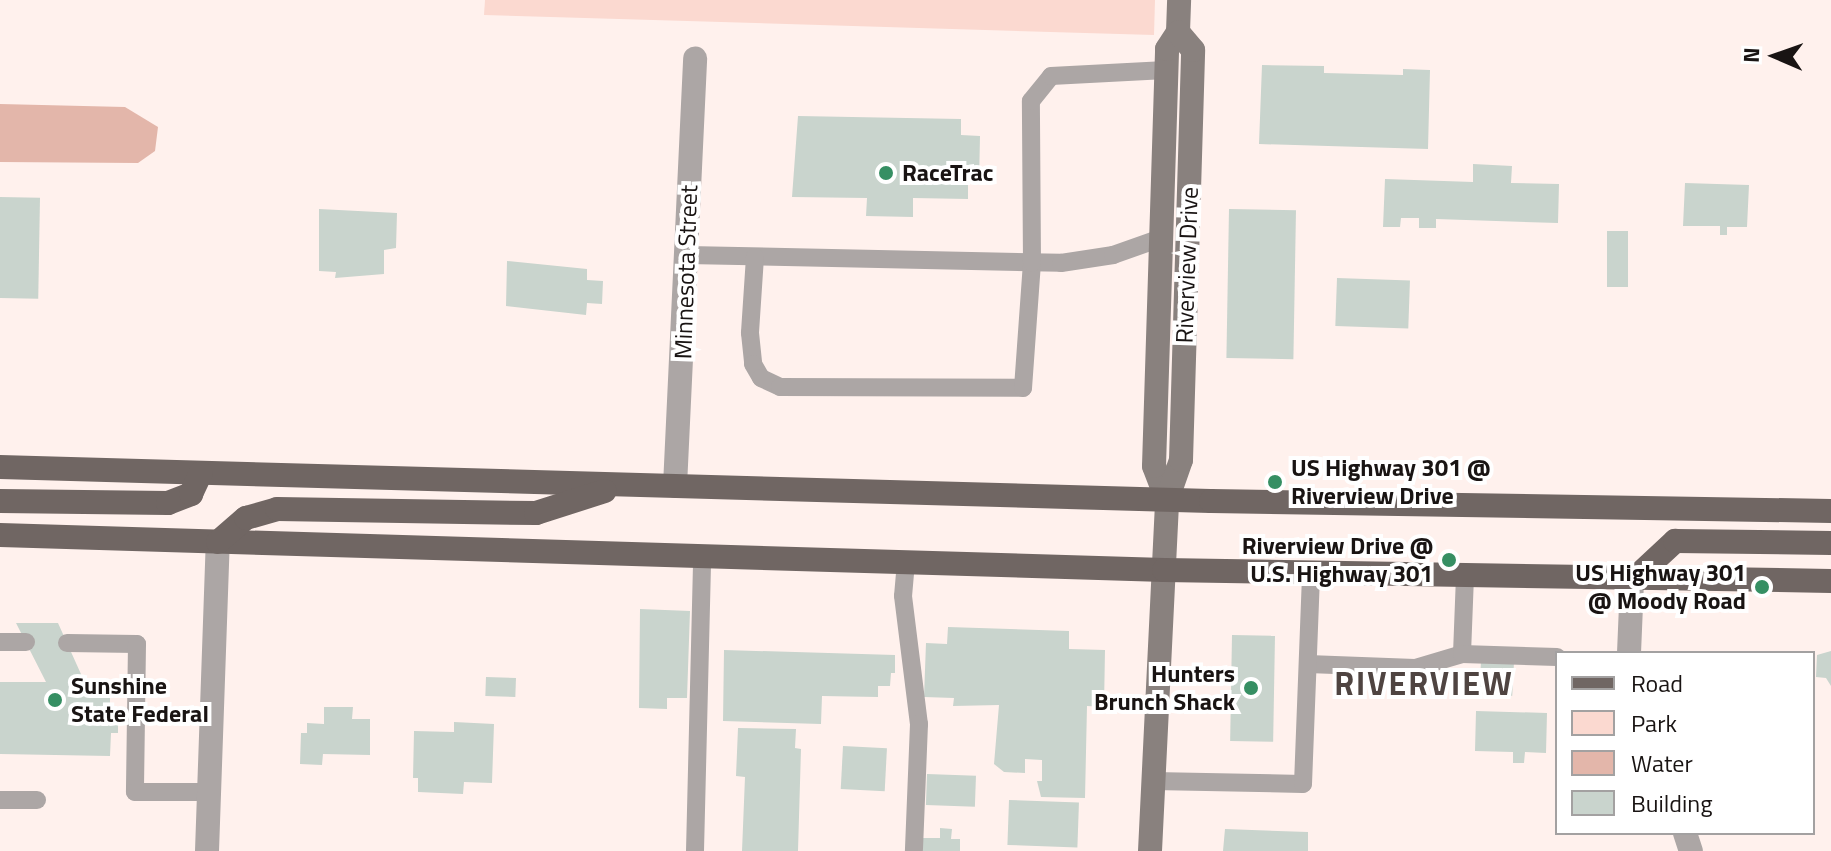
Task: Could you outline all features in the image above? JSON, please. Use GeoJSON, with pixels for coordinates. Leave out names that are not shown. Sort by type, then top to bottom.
{"type":"FeatureCollection","features":[{"type":"Feature","properties":{"kind":"main road"},"geometry":{"type":"LineString","coordinates":[[0,467],[1167,500],[1831,511]]}},
{"type":"Feature","properties":{"kind":"main road"},"geometry":{"type":"LineString","coordinates":[[0,501],[168,503],[191,494],[201,473]]}},
{"type":"Feature","properties":{"kind":"main road"},"geometry":{"type":"LineString","coordinates":[[218,542],[246,518],[277,509],[536,513],[623,485]]}},
{"type":"Feature","properties":{"kind":"main road"},"geometry":{"type":"LineString","coordinates":[[0,535],[1164,570],[1632,581],[1831,581]]}},
{"type":"Feature","properties":{"kind":"main road"},"geometry":{"type":"LineString","coordinates":[[1632,581],[1675,541],[1831,543]]}},
{"type":"Feature","properties":{"kind":"street","name":"Riverview Drive"},"geometry":{"type":"LineString","coordinates":[[1167,500],[1154,466],[1164,237],[1167,49],[1178,32],[1179,0]]}},
{"type":"Feature","properties":{"kind":"street","name":"Riverview Drive"},"geometry":{"type":"LineString","coordinates":[[1150,851],[1167,500],[1180,468],[1193,50],[1178,32]]}},
{"type":"Feature","properties":{"kind":"street","name":"Minnesota Street"},"geometry":{"type":"LineString","coordinates":[[675,486],[695,58]]}},
{"type":"Feature","properties":{"kind":"street"},"geometry":{"type":"LineString","coordinates":[[207,851],[218,542]]}},
{"type":"Feature","properties":{"kind":"street"},"geometry":{"type":"LineString","coordinates":[[1629,651],[1632,581]]}},
{"type":"Feature","properties":{"kind":"lane"},"geometry":{"type":"LineString","coordinates":[[755,257],[753,364],[761,378],[780,387],[1003,392],[1023,388],[1032,263],[1031,101],[1041,82],[1051,76],[1166,70]]}},
{"type":"Feature","properties":{"kind":"lane"},"geometry":{"type":"LineString","coordinates":[[687,255],[1032,263],[1113,255],[1164,237]]}},
{"type":"Feature","properties":{"kind":"lane"},"geometry":{"type":"LineString","coordinates":[[695,851],[702,556]]}},
{"type":"Feature","properties":{"kind":"lane"},"geometry":{"type":"LineString","coordinates":[[906,562],[903,596],[919,724],[914,851]]}},
{"type":"Feature","properties":{"kind":"lane"},"geometry":{"type":"LineString","coordinates":[[1153,781],[1303,784],[1311,573]]}},
{"type":"Feature","properties":{"kind":"lane"},"geometry":{"type":"LineString","coordinates":[[1462,654],[1465,577]]}},
{"type":"Feature","properties":{"kind":"lane"},"geometry":{"type":"LineString","coordinates":[[0,642],[26,642]]}},
{"type":"Feature","properties":{"kind":"lane"},"geometry":{"type":"LineString","coordinates":[[67,643],[137,644],[135,792],[209,792]]}},
{"type":"Feature","properties":{"kind":"lane"},"geometry":{"type":"LineString","coordinates":[[1308,664],[1415,668],[1462,654],[1555,657]]}},
{"type":"Feature","properties":{"kind":"lane"},"geometry":{"type":"LineString","coordinates":[[0,800],[37,800]]}},
{"type":"Feature","properties":{"kind":"green space"},"geometry":{"type":"Polygon","coordinates":[[[485,0],[1155,0],[1154,35],[484,15],[485,0]]]}},
{"type":"Feature","properties":{"kind":"water"},"geometry":{"type":"Polygon","coordinates":[[[0,104],[125,107],[158,127],[155,151],[138,163],[0,162],[0,104]]]}},
{"type":"Feature","properties":{"kind":"building"},"geometry":{"type":"Polygon","coordinates":[[[1262,65],[1324,66],[1324,73],[1403,75],[1403,69],[1430,70],[1428,149],[1259,144],[1262,65]]]}},
{"type":"Feature","properties":{"kind":"building","name":"RaceTrac"},"geometry":{"type":"Polygon","coordinates":[[[798,116],[961,119],[961,135],[980,136],[979,184],[968,183],[968,199],[913,198],[913,217],[866,216],[867,198],[792,197],[798,116]]]}},
{"type":"Feature","properties":{"kind":"building"},"geometry":{"type":"Polygon","coordinates":[[[1473,164],[1512,166],[1511,183],[1559,184],[1558,223],[1436,219],[1436,228],[1419,228],[1419,218],[1401,218],[1400,227],[1383,227],[1385,179],[1473,182],[1473,164]]]}},
{"type":"Feature","properties":{"kind":"building"},"geometry":{"type":"Polygon","coordinates":[[[1685,183],[1749,185],[1747,227],[1727,227],[1727,235],[1720,235],[1720,226],[1683,226],[1685,183]]]}},
{"type":"Feature","properties":{"kind":"building"},"geometry":{"type":"Polygon","coordinates":[[[0,197],[40,198],[38,299],[0,298],[0,197]]]}},
{"type":"Feature","properties":{"kind":"building"},"geometry":{"type":"Polygon","coordinates":[[[319,209],[397,213],[396,248],[384,250],[384,274],[335,278],[336,272],[319,271],[319,209]]]}},
{"type":"Feature","properties":{"kind":"building"},"geometry":{"type":"Polygon","coordinates":[[[1229,209],[1296,210],[1293,359],[1226,358],[1229,209]]]}},
{"type":"Feature","properties":{"kind":"building"},"geometry":{"type":"Polygon","coordinates":[[[1607,231],[1628,231],[1628,287],[1607,287],[1607,231]]]}},
{"type":"Feature","properties":{"kind":"building"},"geometry":{"type":"Polygon","coordinates":[[[507,261],[587,269],[587,280],[603,281],[602,304],[587,303],[586,315],[506,306],[507,261]]]}},
{"type":"Feature","properties":{"kind":"building"},"geometry":{"type":"Polygon","coordinates":[[[1337,278],[1410,281],[1408,329],[1335,326],[1337,278]]]}},
{"type":"Feature","properties":{"kind":"building"},"geometry":{"type":"Polygon","coordinates":[[[640,609],[690,611],[687,698],[667,698],[667,709],[639,708],[640,609]]]}},
{"type":"Feature","properties":{"kind":"building","name":"Sunshine State Federal"},"geometry":{"type":"Polygon","coordinates":[[[16,623],[58,623],[85,683],[110,683],[110,717],[118,718],[118,733],[111,733],[110,756],[0,754],[0,682],[46,682],[16,623]]]}},
{"type":"Feature","properties":{"kind":"building"},"geometry":{"type":"Polygon","coordinates":[[[948,627],[1069,631],[1069,649],[1105,650],[1104,707],[1087,706],[1085,798],[1041,797],[1037,781],[1042,781],[1042,760],[1025,759],[1025,773],[1004,772],[994,764],[999,705],[953,706],[954,698],[924,697],[926,643],[947,644],[948,627]]]}},
{"type":"Feature","properties":{"kind":"building","name":"Hunters Brunch Shack"},"geometry":{"type":"Polygon","coordinates":[[[1232,635],[1275,636],[1273,742],[1230,741],[1232,635]]]}},
{"type":"Feature","properties":{"kind":"building"},"geometry":{"type":"Polygon","coordinates":[[[724,650],[895,655],[895,673],[891,673],[890,686],[878,686],[878,697],[822,696],[821,724],[723,721],[724,650]]]}},
{"type":"Feature","properties":{"kind":"building"},"geometry":{"type":"Polygon","coordinates":[[[1831,651],[1831,686],[1826,678],[1816,677],[1817,655],[1831,651]]]}},
{"type":"Feature","properties":{"kind":"building"},"geometry":{"type":"Polygon","coordinates":[[[1481,661],[1514,663],[1512,696],[1479,694],[1481,661]]]}},
{"type":"Feature","properties":{"kind":"building"},"geometry":{"type":"Polygon","coordinates":[[[486,677],[516,678],[515,697],[485,696],[486,677]]]}},
{"type":"Feature","properties":{"kind":"building"},"geometry":{"type":"Polygon","coordinates":[[[324,707],[353,707],[352,719],[370,719],[370,755],[323,754],[322,765],[300,764],[301,733],[307,733],[307,723],[324,724],[324,707]]]}},
{"type":"Feature","properties":{"kind":"building"},"geometry":{"type":"Polygon","coordinates":[[[1476,711],[1547,713],[1546,753],[1525,752],[1524,763],[1513,763],[1513,752],[1475,751],[1476,711]]]}},
{"type":"Feature","properties":{"kind":"building"},"geometry":{"type":"Polygon","coordinates":[[[454,722],[494,724],[492,783],[464,782],[463,794],[418,792],[418,778],[413,778],[414,731],[454,732],[454,722]]]}},
{"type":"Feature","properties":{"kind":"building"},"geometry":{"type":"Polygon","coordinates":[[[738,728],[796,729],[795,748],[801,749],[798,851],[742,851],[745,777],[736,776],[738,728]]]}},
{"type":"Feature","properties":{"kind":"building"},"geometry":{"type":"Polygon","coordinates":[[[843,746],[887,748],[885,791],[841,789],[843,746]]]}},
{"type":"Feature","properties":{"kind":"building"},"geometry":{"type":"Polygon","coordinates":[[[927,774],[976,776],[975,807],[926,805],[927,774]]]}},
{"type":"Feature","properties":{"kind":"building"},"geometry":{"type":"Polygon","coordinates":[[[1009,800],[1079,802],[1077,847],[1007,845],[1009,800]]]}},
{"type":"Feature","properties":{"kind":"building"},"geometry":{"type":"Polygon","coordinates":[[[940,828],[952,829],[951,839],[960,839],[960,851],[923,851],[923,838],[940,838],[940,828]]]}},
{"type":"Feature","properties":{"kind":"building"},"geometry":{"type":"Polygon","coordinates":[[[1225,829],[1308,832],[1308,851],[1223,851],[1225,829]]]}},
{"type":"Feature","properties":{"kind":"place","name":"RaceTrac"},"geometry":{"type":"Point","coordinates":[886,173]}},
{"type":"Feature","properties":{"kind":"place","name":"US Highway 301 @ Riverview Drive"},"geometry":{"type":"Point","coordinates":[1275,482]}},
{"type":"Feature","properties":{"kind":"place","name":"Riverview Drive @ U.S. Highway 301"},"geometry":{"type":"Point","coordinates":[1449,560]}},
{"type":"Feature","properties":{"kind":"place","name":"US Highway 301 @ Moody Road"},"geometry":{"type":"Point","coordinates":[1762,587]}},
{"type":"Feature","properties":{"kind":"place","name":"Hunters Brunch Shack"},"geometry":{"type":"Point","coordinates":[1251,688]}},
{"type":"Feature","properties":{"kind":"place","name":"Sunshine State Federal"},"geometry":{"type":"Point","coordinates":[55,700]}},
{"type":"Feature","properties":{"kind":"district","name":"RIVERVIEW"},"geometry":{"type":"Point","coordinates":[1424,683]}}]}
